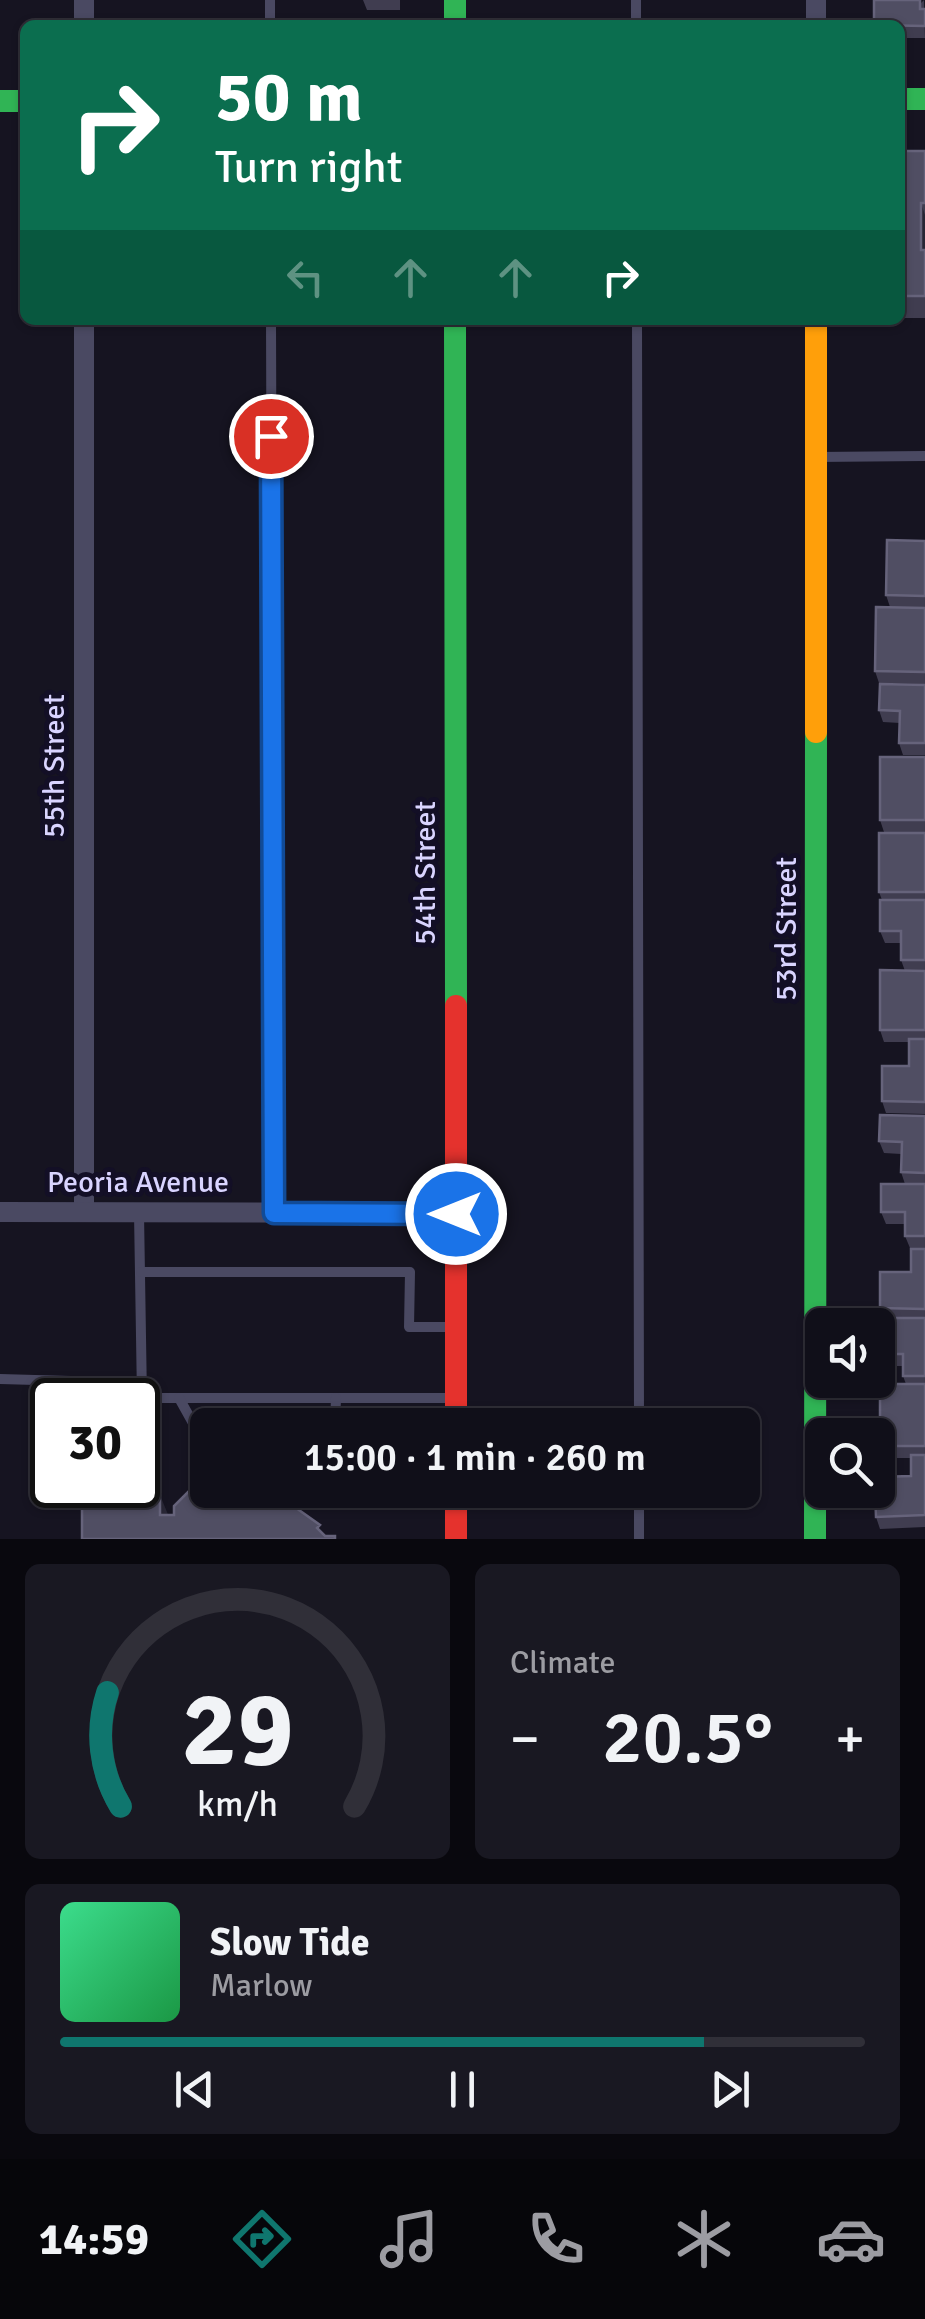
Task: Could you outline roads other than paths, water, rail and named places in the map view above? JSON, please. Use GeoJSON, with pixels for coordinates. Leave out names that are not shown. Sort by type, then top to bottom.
{"type":"FeatureCollection","features":[{"type":"Feature","properties":{"kind":"street","name":"55th Street"},"geometry":{"type":"LineString","coordinates":[[84,325],[84,1212]]}},
{"type":"Feature","properties":{"kind":"street","name":"54th Street"},"geometry":{"type":"LineString","coordinates":[[455,325],[456,1408]]}},
{"type":"Feature","properties":{"kind":"street","name":"53rd Street"},"geometry":{"type":"LineString","coordinates":[[815,1539],[816,325]]}},
{"type":"Feature","properties":{"kind":"street","name":"Peoria Avenue"},"geometry":{"type":"LineString","coordinates":[[0,1212],[456,1214]]}},
{"type":"Feature","properties":{"kind":"street"},"geometry":{"type":"LineString","coordinates":[[456,1508],[456,1539]]}},
{"type":"Feature","properties":{"kind":"lane"},"geometry":{"type":"LineString","coordinates":[[271,325],[274,1213]]}},
{"type":"Feature","properties":{"kind":"lane"},"geometry":{"type":"LineString","coordinates":[[637,325],[639,1408]]}},
{"type":"Feature","properties":{"kind":"lane"},"geometry":{"type":"LineString","coordinates":[[816,457],[925,456]]}},
{"type":"Feature","properties":{"kind":"lane"},"geometry":{"type":"LineString","coordinates":[[139,1212],[142,1378]]}},
{"type":"Feature","properties":{"kind":"lane"},"geometry":{"type":"LineString","coordinates":[[140,1272],[410,1272],[409,1327],[456,1327]]}},
{"type":"Feature","properties":{"kind":"lane"},"geometry":{"type":"LineString","coordinates":[[0,1379],[30,1380]]}},
{"type":"Feature","properties":{"kind":"lane"},"geometry":{"type":"LineString","coordinates":[[160,1398],[456,1398]]}},
{"type":"Feature","properties":{"kind":"lane"},"geometry":{"type":"LineString","coordinates":[[179,1398],[190,1418]]}},
{"type":"Feature","properties":{"kind":"lane"},"geometry":{"type":"LineString","coordinates":[[335,1408],[336,1398]]}},
{"type":"Feature","properties":{"kind":"lane"},"geometry":{"type":"LineString","coordinates":[[639,1508],[639,1539]]}}]}
